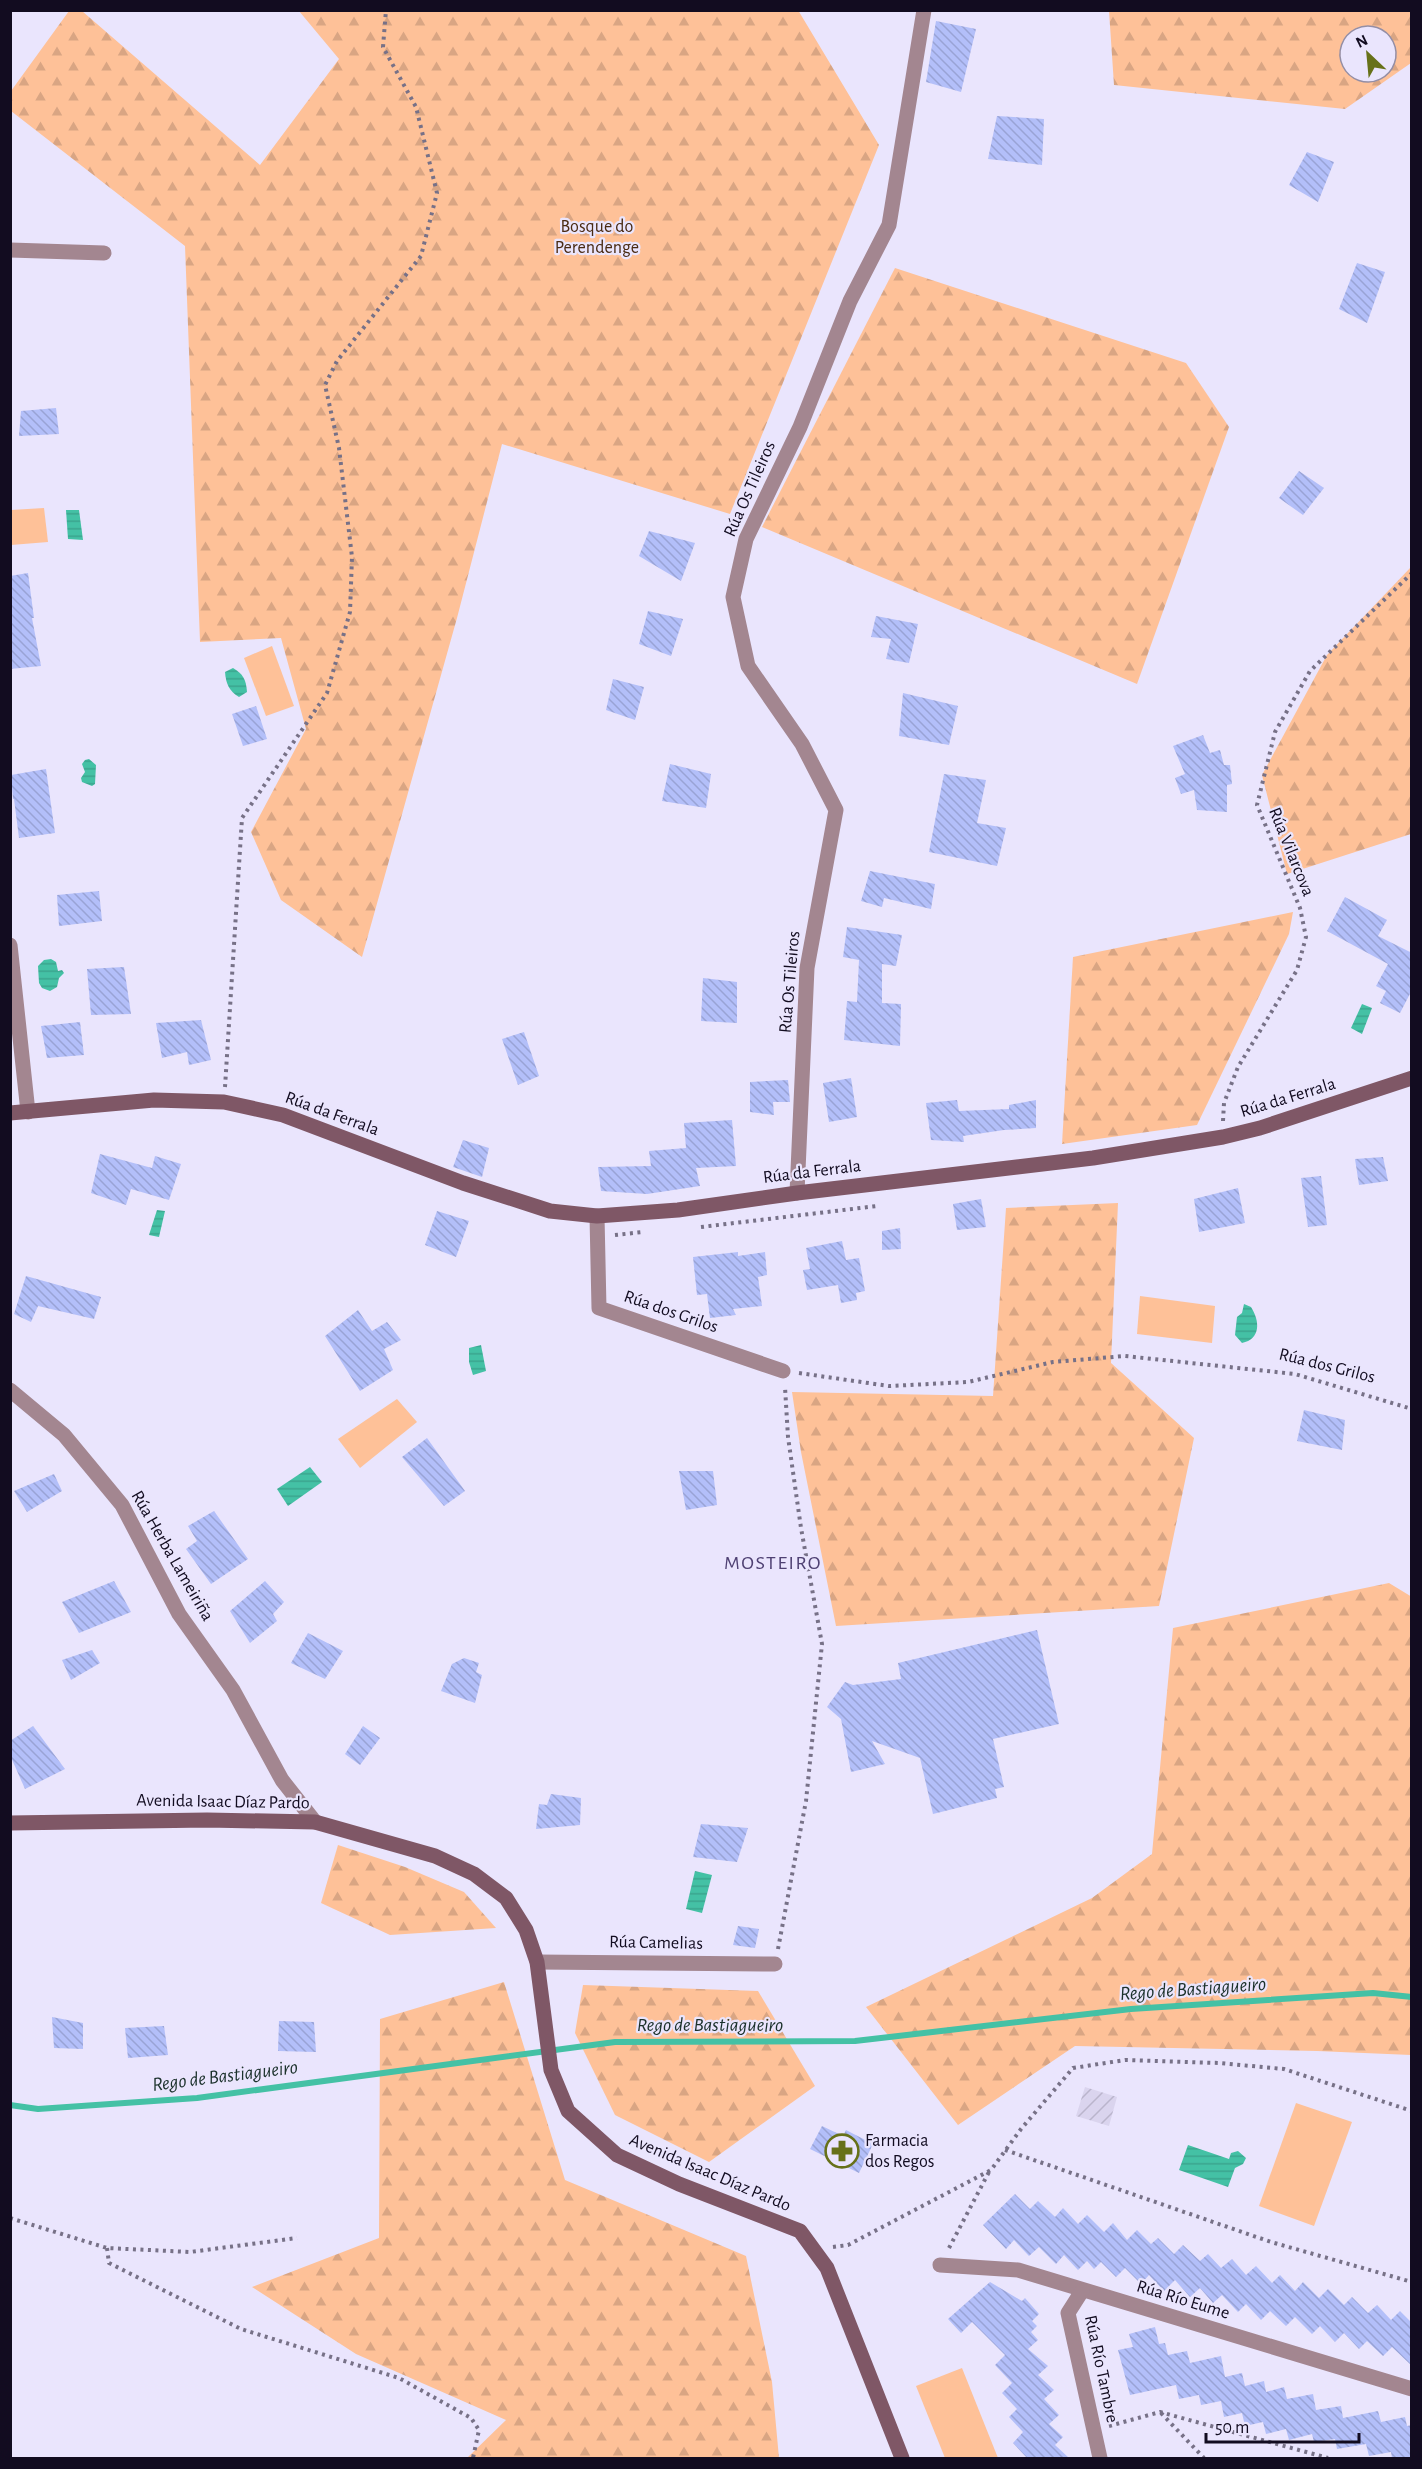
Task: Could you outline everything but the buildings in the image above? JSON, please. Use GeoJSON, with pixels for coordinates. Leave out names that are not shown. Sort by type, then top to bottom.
{"type":"FeatureCollection","features":[{"type":"Feature","properties":{"kind":"street","name":"Rúa Os Tileiros"},"geometry":{"type":"LineString","coordinates":[[797,1193],[807,968],[836,810],[802,744],[748,666],[733,597],[746,539],[800,427],[850,301],[889,225],[924,10]]}},
{"type":"Feature","properties":{"kind":"street"},"geometry":{"type":"LineString","coordinates":[[10,250],[104,253]]}},
{"type":"Feature","properties":{"kind":"street"},"geometry":{"type":"LineString","coordinates":[[10,945],[28,1112]]}},
{"type":"Feature","properties":{"kind":"street","name":"Rúa da Ferrala"},"geometry":{"type":"LineString","coordinates":[[10,1113],[154,1100],[224,1102],[283,1115],[463,1183],[550,1211],[597,1215],[678,1210],[797,1193],[1094,1158],[1223,1137],[1260,1128],[1412,1078]]}},
{"type":"Feature","properties":{"kind":"street","name":"Rúa dos Grilos"},"geometry":{"type":"LineString","coordinates":[[597,1215],[599,1308],[783,1371]]}},
{"type":"Feature","properties":{"kind":"street","name":"Rúa Herba Lameiriña"},"geometry":{"type":"LineString","coordinates":[[10,1390],[64,1435],[122,1505],[179,1614],[233,1690],[282,1780],[315,1822]]}},
{"type":"Feature","properties":{"kind":"street","name":"Avenida Isaac Díaz Pardo"},"geometry":{"type":"LineString","coordinates":[[10,1823],[207,1820],[315,1822],[435,1856],[474,1874],[506,1898],[526,1930],[537,1962],[550,2070],[568,2111],[617,2155],[679,2184],[800,2231],[827,2268],[902,2458]]}},
{"type":"Feature","properties":{"kind":"street","name":"Rúa Camelias"},"geometry":{"type":"LineString","coordinates":[[537,1962],[774,1964]]}},
{"type":"Feature","properties":{"kind":"street","name":"Rúa Río Eume"},"geometry":{"type":"LineString","coordinates":[[940,2265],[1018,2270],[1412,2390]]}},
{"type":"Feature","properties":{"kind":"street","name":"Rúa Río Tambre"},"geometry":{"type":"LineString","coordinates":[[1082,2291],[1068,2313],[1100,2458]]}},
{"type":"Feature","properties":{"kind":"path"},"geometry":{"type":"LineString","coordinates":[[224,1102],[242,818],[327,693],[350,612],[352,556],[339,448],[325,386],[337,361],[421,256],[437,194],[416,106],[383,47],[386,10]]}},
{"type":"Feature","properties":{"kind":"path","name":"Rúa Vilarcova"},"geometry":{"type":"LineString","coordinates":[[1223,1137],[1224,1103],[1238,1067],[1297,970],[1306,938],[1300,908],[1257,805],[1275,732],[1310,670],[1412,573]]}},
{"type":"Feature","properties":{"kind":"path"},"geometry":{"type":"LineString","coordinates":[[698,1227],[876,1206]]}},
{"type":"Feature","properties":{"kind":"path"},"geometry":{"type":"LineString","coordinates":[[597,1237],[653,1231]]}},
{"type":"Feature","properties":{"kind":"path","name":"Rúa dos Grilos"},"geometry":{"type":"LineString","coordinates":[[783,1371],[889,1386],[968,1382],[1053,1362],[1125,1356],[1295,1374],[1412,1409]]}},
{"type":"Feature","properties":{"kind":"path"},"geometry":{"type":"LineString","coordinates":[[774,1964],[806,1801],[822,1644],[799,1517],[788,1437],[783,1371]]}},
{"type":"Feature","properties":{"kind":"path"},"geometry":{"type":"LineString","coordinates":[[940,2265],[991,2170],[1073,2068],[1125,2061],[1219,2063],[1284,2069],[1412,2111]]}},
{"type":"Feature","properties":{"kind":"path"},"geometry":{"type":"LineString","coordinates":[[1005,2150],[1270,2242],[1412,2282]]}},
{"type":"Feature","properties":{"kind":"path"},"geometry":{"type":"LineString","coordinates":[[814,2249],[848,2246],[991,2170]]}},
{"type":"Feature","properties":{"kind":"path"},"geometry":{"type":"LineString","coordinates":[[10,2218],[107,2248],[190,2252],[297,2238]]}},
{"type":"Feature","properties":{"kind":"path"},"geometry":{"type":"LineString","coordinates":[[107,2248],[110,2263],[241,2329],[399,2378],[471,2418],[479,2430],[473,2458]]}},
{"type":"Feature","properties":{"kind":"path"},"geometry":{"type":"LineString","coordinates":[[1094,2429],[1160,2412],[1328,2458]]}},
{"type":"Feature","properties":{"kind":"path"},"geometry":{"type":"LineString","coordinates":[[1160,2412],[1204,2458]]}},
{"type":"Feature","properties":{"kind":"shaded area"},"geometry":{"type":"Polygon","coordinates":[[[66,510],[79,510],[83,540],[68,539],[66,510]]]}},
{"type":"Feature","properties":{"kind":"shaded area"},"geometry":{"type":"Polygon","coordinates":[[[233,668],[242,675],[246,684],[247,692],[239,697],[230,690],[226,680],[225,672],[233,668]]]}},
{"type":"Feature","properties":{"kind":"shaded area"},"geometry":{"type":"Polygon","coordinates":[[[89,759],[96,765],[95,784],[92,786],[82,782],[81,778],[85,772],[82,764],[89,759]]]}},
{"type":"Feature","properties":{"kind":"shaded area"},"geometry":{"type":"Polygon","coordinates":[[[51,959],[56,962],[58,971],[62,970],[64,973],[59,978],[57,987],[50,991],[42,988],[39,983],[38,966],[44,960],[51,959]]]}},
{"type":"Feature","properties":{"kind":"shaded area"},"geometry":{"type":"Polygon","coordinates":[[[1362,1004],[1372,1008],[1362,1034],[1351,1028],[1362,1004]]]}},
{"type":"Feature","properties":{"kind":"shaded area"},"geometry":{"type":"Polygon","coordinates":[[[157,1210],[165,1211],[159,1237],[149,1235],[157,1210]]]}},
{"type":"Feature","properties":{"kind":"shaded area"},"geometry":{"type":"Polygon","coordinates":[[[1244,1304],[1251,1307],[1254,1312],[1257,1329],[1253,1338],[1242,1343],[1235,1335],[1237,1317],[1242,1313],[1244,1304]]]}},
{"type":"Feature","properties":{"kind":"shaded area"},"geometry":{"type":"Polygon","coordinates":[[[481,1345],[486,1371],[473,1375],[469,1362],[469,1348],[481,1345]]]}},
{"type":"Feature","properties":{"kind":"shaded area"},"geometry":{"type":"Polygon","coordinates":[[[310,1467],[322,1482],[288,1506],[277,1489],[310,1467]]]}},
{"type":"Feature","properties":{"kind":"shaded area"},"geometry":{"type":"Polygon","coordinates":[[[695,1871],[712,1875],[702,1913],[686,1909],[695,1871]]]}},
{"type":"Feature","properties":{"kind":"shaded area"},"geometry":{"type":"Polygon","coordinates":[[[1085,2087],[1117,2097],[1109,2126],[1076,2116],[1085,2087]]]}},
{"type":"Feature","properties":{"kind":"shaded area"},"geometry":{"type":"Polygon","coordinates":[[[1188,2145],[1229,2159],[1231,2153],[1238,2151],[1246,2158],[1243,2164],[1235,2168],[1228,2187],[1179,2170],[1188,2145]]]}},
{"type":"Feature","properties":{"kind":"green space","name":"Bosque do Perendenge"},"geometry":{"type":"Polygon","coordinates":[[[798,10],[879,145],[730,514],[502,444],[457,618],[362,957],[281,900],[251,832],[306,729],[281,638],[200,642],[185,246],[11,111],[11,91],[69,11],[82,11],[260,165],[339,59],[299,11],[798,10]]]}},
{"type":"Feature","properties":{"kind":"green space"},"geometry":{"type":"Polygon","coordinates":[[[1109,11],[1411,11],[1411,63],[1398,72],[1398,24],[1338,24],[1338,84],[1381,84],[1345,109],[1114,85],[1109,11]]]}},
{"type":"Feature","properties":{"kind":"green space"},"geometry":{"type":"Polygon","coordinates":[[[895,268],[1186,363],[1229,427],[1137,684],[762,527],[895,268]]]}},
{"type":"Feature","properties":{"kind":"green space"},"geometry":{"type":"Polygon","coordinates":[[[44,508],[48,542],[11,545],[11,510],[44,508]]]}},
{"type":"Feature","properties":{"kind":"green space"},"geometry":{"type":"Polygon","coordinates":[[[1411,567],[1411,834],[1287,874],[1262,775],[1327,655],[1411,567]]]}},
{"type":"Feature","properties":{"kind":"green space"},"geometry":{"type":"Polygon","coordinates":[[[272,646],[294,706],[266,716],[244,658],[272,646]]]}},
{"type":"Feature","properties":{"kind":"green space"},"geometry":{"type":"Polygon","coordinates":[[[1293,912],[1289,934],[1197,1125],[1062,1144],[1073,957],[1293,912]]]}},
{"type":"Feature","properties":{"kind":"green space"},"geometry":{"type":"Polygon","coordinates":[[[1118,1203],[1111,1363],[1194,1438],[1159,1606],[836,1626],[801,1452],[792,1392],[993,1396],[1006,1208],[1118,1203]]]}},
{"type":"Feature","properties":{"kind":"green space"},"geometry":{"type":"Polygon","coordinates":[[[1140,1296],[1215,1306],[1212,1343],[1137,1334],[1140,1296]]]}},
{"type":"Feature","properties":{"kind":"green space"},"geometry":{"type":"Polygon","coordinates":[[[397,1399],[417,1422],[360,1468],[338,1439],[397,1399]]]}},
{"type":"Feature","properties":{"kind":"green space"},"geometry":{"type":"Polygon","coordinates":[[[1389,1583],[1412,1597],[1411,2055],[1075,2046],[958,2125],[866,2007],[1092,1898],[1152,1854],[1173,1628],[1389,1583]]]}},
{"type":"Feature","properties":{"kind":"green space"},"geometry":{"type":"Polygon","coordinates":[[[338,1845],[405,1867],[464,1892],[496,1928],[390,1935],[321,1903],[338,1845]]]}},
{"type":"Feature","properties":{"kind":"green space"},"geometry":{"type":"Polygon","coordinates":[[[504,1982],[565,2180],[746,2256],[772,2382],[779,2458],[467,2458],[506,2420],[356,2354],[252,2287],[379,2238],[380,2019],[504,1982]]]}},
{"type":"Feature","properties":{"kind":"green space"},"geometry":{"type":"Polygon","coordinates":[[[583,1985],[758,1991],[815,2086],[709,2162],[615,2115],[575,2033],[583,1985]]]}},
{"type":"Feature","properties":{"kind":"green space"},"geometry":{"type":"Polygon","coordinates":[[[1296,2103],[1352,2122],[1314,2226],[1259,2206],[1296,2103]]]}},
{"type":"Feature","properties":{"kind":"green space"},"geometry":{"type":"Polygon","coordinates":[[[962,2368],[998,2458],[945,2458],[916,2386],[962,2368]]]}},
{"type":"Feature","properties":{"kind":"waterway","name":"Rego de Bastiagueiro"},"geometry":{"type":"LineString","coordinates":[[10,2105],[38,2109],[197,2098],[615,2042],[855,2041],[1131,2009],[1373,1993],[1412,1997]]}},
{"type":"Feature","properties":{"kind":"place","name":"Farmacia dos Regos"},"geometry":{"type":"Point","coordinates":[842,2151]}},
{"type":"Feature","properties":{"kind":"district","name":"MOSTEIRO"},"geometry":{"type":"Point","coordinates":[773,1563]}}]}
